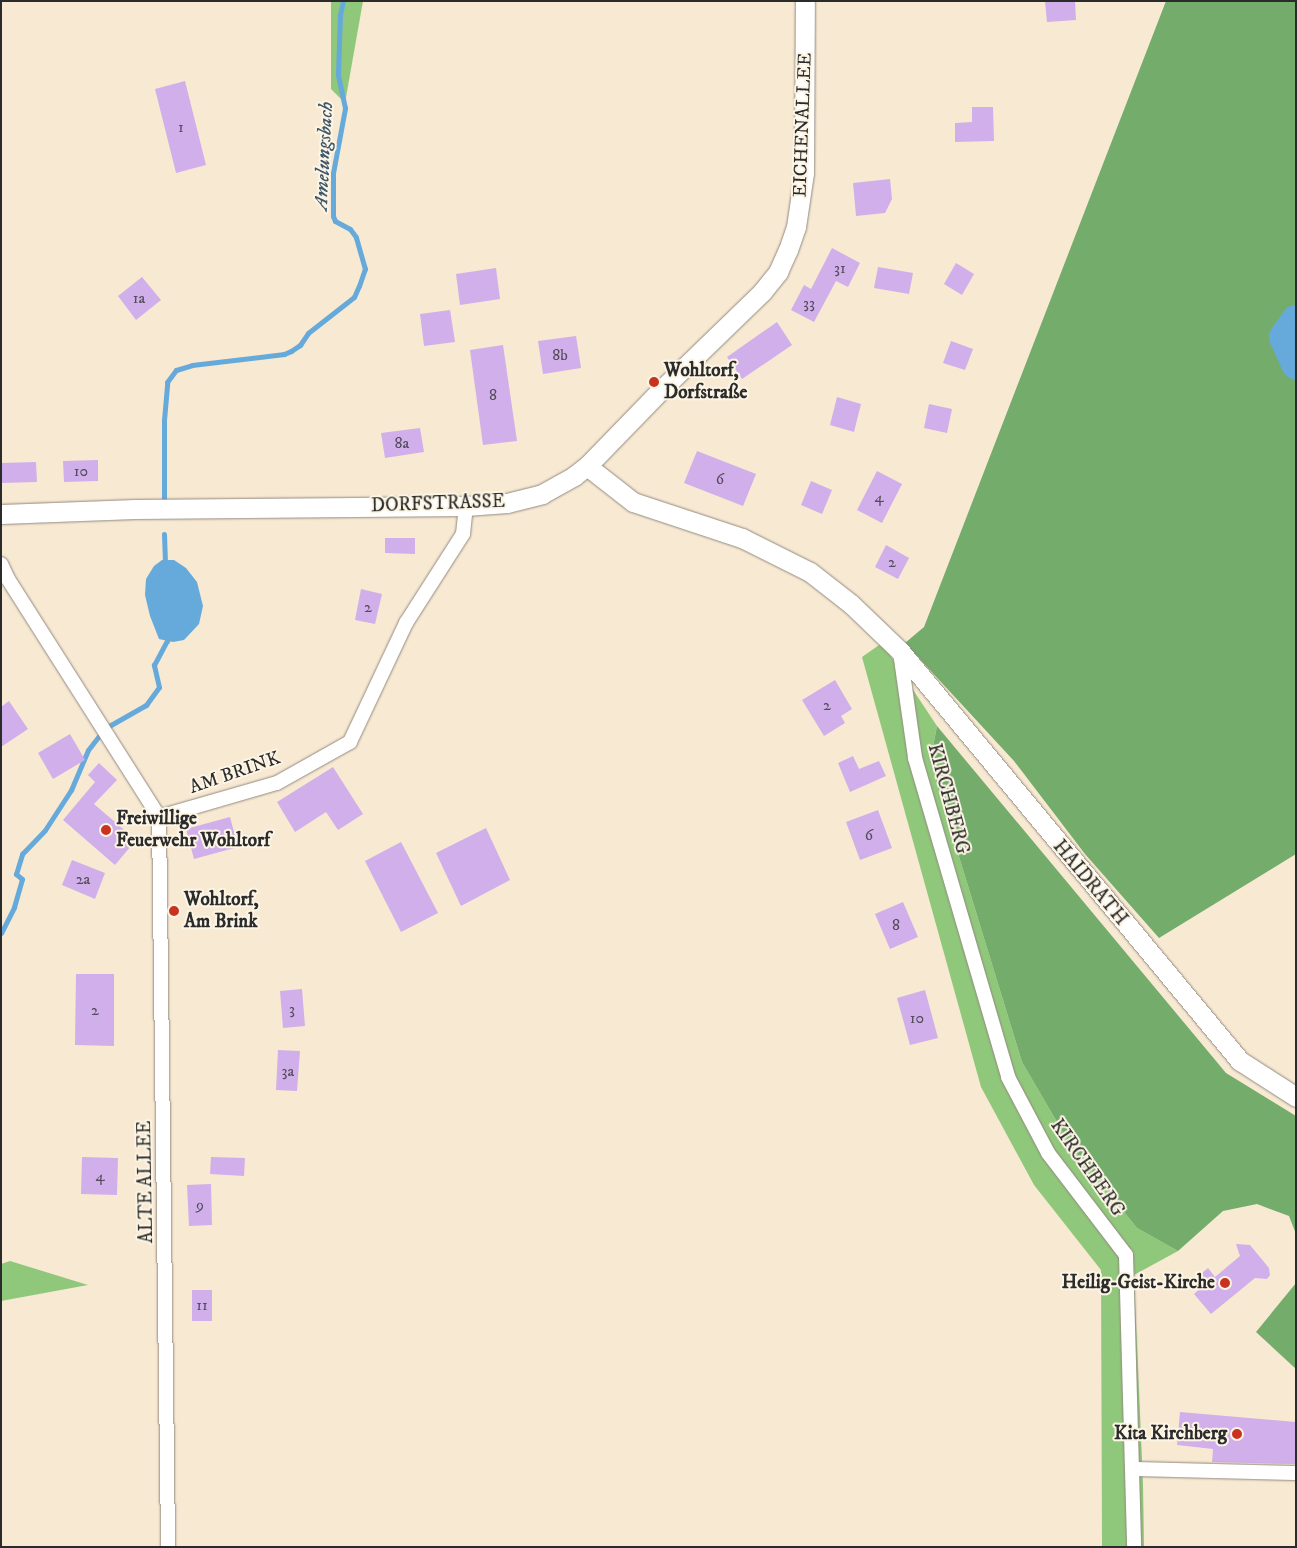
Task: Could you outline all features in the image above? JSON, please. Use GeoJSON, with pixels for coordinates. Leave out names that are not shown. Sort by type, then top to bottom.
{"type":"FeatureCollection","features":[{"type":"Feature","properties":{"kind":"street","name":"EICHENALLEE"},"geometry":{"type":"LineString","coordinates":[[587,466],[662,389],[762,292],[778,272],[788,250],[798,218],[804,173],[805,1]]}},
{"type":"Feature","properties":{"kind":"street","name":"DORFSTRASSE"},"geometry":{"type":"LineString","coordinates":[[1,514],[149,509],[466,506],[507,503],[542,494],[587,466]]}},
{"type":"Feature","properties":{"kind":"street"},"geometry":{"type":"LineString","coordinates":[[587,466],[634,502],[742,538],[810,572],[851,604],[900,651]]}},
{"type":"Feature","properties":{"kind":"street","name":"AM BRINK"},"geometry":{"type":"LineString","coordinates":[[159,817],[277,783],[350,742],[406,623],[463,534],[466,506]]}},
{"type":"Feature","properties":{"kind":"street"},"geometry":{"type":"LineString","coordinates":[[1,564],[8,579],[159,817]]}},
{"type":"Feature","properties":{"kind":"street","name":"HAIDRATH"},"geometry":{"type":"LineString","coordinates":[[900,651],[1240,1061],[1296,1098]]}},
{"type":"Feature","properties":{"kind":"street","name":"KIRCHBERG"},"geometry":{"type":"LineString","coordinates":[[900,651],[915,758],[1008,1077],[1048,1153],[1126,1254],[1134,1547]]}},
{"type":"Feature","properties":{"kind":"street","name":"ALTE ALLEE"},"geometry":{"type":"LineString","coordinates":[[159,817],[168,1547]]}},
{"type":"Feature","properties":{"kind":"street"},"geometry":{"type":"LineString","coordinates":[[1133,1469],[1296,1473]]}},
{"type":"Feature","properties":{"kind":"green space"},"geometry":{"type":"Polygon","coordinates":[[[331,1],[363,1],[345,103],[331,89],[331,1]]]}},
{"type":"Feature","properties":{"kind":"green space"},"geometry":{"type":"Polygon","coordinates":[[[1166,1],[1296,1],[1296,854],[1159,938],[1085,854],[1014,761],[905,643],[924,627],[1166,1]]]}},
{"type":"Feature","properties":{"kind":"green space"},"geometry":{"type":"Polygon","coordinates":[[[882,643],[937,726],[930,762],[1022,1062],[1071,1146],[1137,1228],[1178,1251],[1134,1275],[1144,1547],[1102,1547],[1101,1270],[1034,1185],[981,1087],[862,657],[882,643]]]}},
{"type":"Feature","properties":{"kind":"green space"},"geometry":{"type":"Polygon","coordinates":[[[937,726],[1226,1073],[1296,1116],[1296,1234],[1289,1216],[1257,1204],[1223,1211],[1178,1251],[1137,1228],[1071,1146],[1022,1062],[930,762],[937,726]]]}},
{"type":"Feature","properties":{"kind":"green space"},"geometry":{"type":"Polygon","coordinates":[[[10,1261],[88,1285],[1,1301],[1,1264],[10,1261]]]}},
{"type":"Feature","properties":{"kind":"green space"},"geometry":{"type":"Polygon","coordinates":[[[1296,1283],[1296,1369],[1256,1332],[1296,1283]]]}},
{"type":"Feature","properties":{"kind":"water"},"geometry":{"type":"Polygon","coordinates":[[[162,560],[174,560],[186,568],[197,582],[203,606],[199,624],[184,640],[173,642],[159,639],[150,616],[145,595],[146,579],[154,566],[162,560]]]}},
{"type":"Feature","properties":{"kind":"building"},"geometry":{"type":"Polygon","coordinates":[[[1045,1],[1075,1],[1076,20],[1047,22],[1045,1]]]}},
{"type":"Feature","properties":{"kind":"building"},"geometry":{"type":"Polygon","coordinates":[[[185,81],[206,165],[176,173],[155,89],[185,81]]]}},
{"type":"Feature","properties":{"kind":"building"},"geometry":{"type":"Polygon","coordinates":[[[972,107],[993,107],[994,141],[955,142],[955,123],[972,122],[972,107]]]}},
{"type":"Feature","properties":{"kind":"building"},"geometry":{"type":"Polygon","coordinates":[[[890,179],[892,199],[885,213],[856,216],[853,183],[890,179]]]}},
{"type":"Feature","properties":{"kind":"building"},"geometry":{"type":"Polygon","coordinates":[[[832,248],[860,263],[848,287],[836,281],[814,322],[791,310],[804,285],[811,289],[832,248]]]}},
{"type":"Feature","properties":{"kind":"building"},"geometry":{"type":"Polygon","coordinates":[[[956,263],[974,274],[962,295],[944,284],[956,263]]]}},
{"type":"Feature","properties":{"kind":"building"},"geometry":{"type":"Polygon","coordinates":[[[878,267],[913,273],[909,294],[874,288],[878,267]]]}},
{"type":"Feature","properties":{"kind":"building"},"geometry":{"type":"Polygon","coordinates":[[[496,268],[500,299],[460,305],[456,274],[496,268]]]}},
{"type":"Feature","properties":{"kind":"building"},"geometry":{"type":"Polygon","coordinates":[[[142,277],[161,300],[136,320],[118,296],[142,277]]]}},
{"type":"Feature","properties":{"kind":"building"},"geometry":{"type":"Polygon","coordinates":[[[450,310],[455,342],[424,346],[420,314],[450,310]]]}},
{"type":"Feature","properties":{"kind":"building"},"geometry":{"type":"Polygon","coordinates":[[[777,322],[792,345],[742,379],[727,357],[777,322]]]}},
{"type":"Feature","properties":{"kind":"building"},"geometry":{"type":"Polygon","coordinates":[[[576,336],[581,368],[543,374],[538,341],[576,336]]]}},
{"type":"Feature","properties":{"kind":"building"},"geometry":{"type":"Polygon","coordinates":[[[951,341],[973,349],[965,370],[943,363],[951,341]]]}},
{"type":"Feature","properties":{"kind":"building"},"geometry":{"type":"Polygon","coordinates":[[[503,345],[517,441],[483,445],[470,350],[503,345]]]}},
{"type":"Feature","properties":{"kind":"building"},"geometry":{"type":"Polygon","coordinates":[[[837,397],[861,404],[854,432],[830,425],[837,397]]]}},
{"type":"Feature","properties":{"kind":"building"},"geometry":{"type":"Polygon","coordinates":[[[929,404],[952,409],[947,433],[924,428],[929,404]]]}},
{"type":"Feature","properties":{"kind":"building"},"geometry":{"type":"Polygon","coordinates":[[[420,428],[424,452],[385,458],[381,433],[420,428]]]}},
{"type":"Feature","properties":{"kind":"building"},"geometry":{"type":"Polygon","coordinates":[[[697,451],[756,474],[743,506],[684,483],[697,451]]]}},
{"type":"Feature","properties":{"kind":"building"},"geometry":{"type":"Polygon","coordinates":[[[98,460],[98,481],[64,482],[63,461],[98,460]]]}},
{"type":"Feature","properties":{"kind":"building"},"geometry":{"type":"Polygon","coordinates":[[[36,462],[37,482],[1,483],[1,463],[36,462]]]}},
{"type":"Feature","properties":{"kind":"building"},"geometry":{"type":"Polygon","coordinates":[[[877,471],[902,484],[882,523],[857,510],[877,471]]]}},
{"type":"Feature","properties":{"kind":"building"},"geometry":{"type":"Polygon","coordinates":[[[811,481],[832,490],[822,514],[801,505],[811,481]]]}},
{"type":"Feature","properties":{"kind":"building"},"geometry":{"type":"Polygon","coordinates":[[[385,538],[415,538],[415,554],[385,553],[385,538]]]}},
{"type":"Feature","properties":{"kind":"building"},"geometry":{"type":"Polygon","coordinates":[[[886,545],[909,558],[898,579],[875,567],[886,545]]]}},
{"type":"Feature","properties":{"kind":"building"},"geometry":{"type":"Polygon","coordinates":[[[361,589],[382,594],[375,624],[355,620],[361,589]]]}},
{"type":"Feature","properties":{"kind":"building"},"geometry":{"type":"Polygon","coordinates":[[[835,680],[852,709],[841,716],[845,723],[824,736],[802,700],[835,680]]]}},
{"type":"Feature","properties":{"kind":"building"},"geometry":{"type":"Polygon","coordinates":[[[9,701],[28,729],[1,747],[1,707],[9,701]]]}},
{"type":"Feature","properties":{"kind":"building"},"geometry":{"type":"Polygon","coordinates":[[[70,734],[85,760],[53,779],[38,753],[70,734]]]}},
{"type":"Feature","properties":{"kind":"building"},"geometry":{"type":"Polygon","coordinates":[[[853,756],[859,769],[879,761],[886,776],[850,792],[838,763],[853,756]]]}},
{"type":"Feature","properties":{"kind":"building"},"geometry":{"type":"Polygon","coordinates":[[[99,763],[117,780],[94,804],[136,840],[115,865],[63,820],[95,782],[88,775],[99,763]]]}},
{"type":"Feature","properties":{"kind":"building"},"geometry":{"type":"Polygon","coordinates":[[[333,767],[363,814],[338,830],[326,812],[295,832],[277,802],[333,767]]]}},
{"type":"Feature","properties":{"kind":"building"},"geometry":{"type":"Polygon","coordinates":[[[878,810],[892,848],[860,860],[846,822],[878,810]]]}},
{"type":"Feature","properties":{"kind":"building"},"geometry":{"type":"Polygon","coordinates":[[[230,817],[238,847],[194,859],[186,829],[230,817]]]}},
{"type":"Feature","properties":{"kind":"building"},"geometry":{"type":"Polygon","coordinates":[[[486,828],[510,880],[461,906],[436,853],[486,828]]]}},
{"type":"Feature","properties":{"kind":"building"},"geometry":{"type":"Polygon","coordinates":[[[401,842],[438,913],[401,932],[365,861],[401,842]]]}},
{"type":"Feature","properties":{"kind":"building"},"geometry":{"type":"Polygon","coordinates":[[[72,860],[105,873],[95,899],[62,885],[72,860]]]}},
{"type":"Feature","properties":{"kind":"building"},"geometry":{"type":"Polygon","coordinates":[[[903,902],[918,937],[890,949],[875,914],[903,902]]]}},
{"type":"Feature","properties":{"kind":"building"},"geometry":{"type":"Polygon","coordinates":[[[76,974],[114,974],[114,1046],[75,1045],[76,974]]]}},
{"type":"Feature","properties":{"kind":"building"},"geometry":{"type":"Polygon","coordinates":[[[302,989],[305,1026],[283,1028],[280,991],[302,989]]]}},
{"type":"Feature","properties":{"kind":"building"},"geometry":{"type":"Polygon","coordinates":[[[925,990],[938,1038],[910,1045],[897,998],[925,990]]]}},
{"type":"Feature","properties":{"kind":"building"},"geometry":{"type":"Polygon","coordinates":[[[278,1050],[300,1051],[297,1091],[276,1090],[278,1050]]]}},
{"type":"Feature","properties":{"kind":"building"},"geometry":{"type":"Polygon","coordinates":[[[82,1157],[118,1158],[117,1195],[81,1194],[82,1157]]]}},
{"type":"Feature","properties":{"kind":"building"},"geometry":{"type":"Polygon","coordinates":[[[211,1157],[245,1158],[244,1176],[210,1174],[211,1157]]]}},
{"type":"Feature","properties":{"kind":"building"},"geometry":{"type":"Polygon","coordinates":[[[211,1184],[212,1225],[189,1226],[187,1185],[211,1184]]]}},
{"type":"Feature","properties":{"kind":"building","name":"Heilig-Geist-Kirche"},"geometry":{"type":"Polygon","coordinates":[[[1236,1244],[1250,1245],[1269,1268],[1270,1275],[1267,1279],[1255,1278],[1211,1314],[1194,1294],[1203,1286],[1196,1278],[1208,1268],[1215,1277],[1240,1256],[1236,1244]]]}},
{"type":"Feature","properties":{"kind":"building"},"geometry":{"type":"Polygon","coordinates":[[[192,1290],[212,1290],[212,1321],[192,1321],[192,1290]]]}},
{"type":"Feature","properties":{"kind":"building","name":"Kita Kirchberg"},"geometry":{"type":"Polygon","coordinates":[[[1180,1412],[1296,1422],[1296,1464],[1212,1462],[1213,1449],[1177,1445],[1180,1412]]]}},
{"type":"Feature","properties":{"kind":"waterway","name":"Amelungsbach"},"geometry":{"type":"LineString","coordinates":[[164,500],[164,420],[167,382],[176,370],[192,365],[284,354],[291,351],[300,345],[308,333],[354,297],[359,286],[365,269],[356,237],[350,229],[335,221],[333,216],[333,173],[345,108],[338,74],[340,15],[343,1]]}},
{"type":"Feature","properties":{"kind":"waterway"},"geometry":{"type":"LineString","coordinates":[[1296,320],[1284,337],[1296,364]]}},
{"type":"Feature","properties":{"kind":"waterway","name":"Amelungsbach"},"geometry":{"type":"LineString","coordinates":[[164,534],[165,565]]}},
{"type":"Feature","properties":{"kind":"waterway","name":"Amelungsbach"},"geometry":{"type":"LineString","coordinates":[[109,726],[146,705],[159,687],[154,665],[167,641],[167,636]]}},
{"type":"Feature","properties":{"kind":"waterway","name":"Amelungsbach"},"geometry":{"type":"LineString","coordinates":[[1,933],[14,907],[22,879],[16,874],[22,854],[45,830],[71,790],[88,750],[99,736]]}},
{"type":"Feature","properties":{"kind":"place","name":"Wohltorf, Dorfstraße"},"geometry":{"type":"Point","coordinates":[654,382]}},
{"type":"Feature","properties":{"kind":"place","name":"Freiwillige Feuerwehr Wohltorf"},"geometry":{"type":"Point","coordinates":[106,830]}},
{"type":"Feature","properties":{"kind":"place","name":"Wohltorf, Am Brink"},"geometry":{"type":"Point","coordinates":[174,911]}},
{"type":"Feature","properties":{"kind":"place","name":"Heilig-Geist-Kirche"},"geometry":{"type":"Point","coordinates":[1225,1283]}},
{"type":"Feature","properties":{"kind":"place","name":"Kita Kirchberg"},"geometry":{"type":"Point","coordinates":[1237,1434]}}]}
